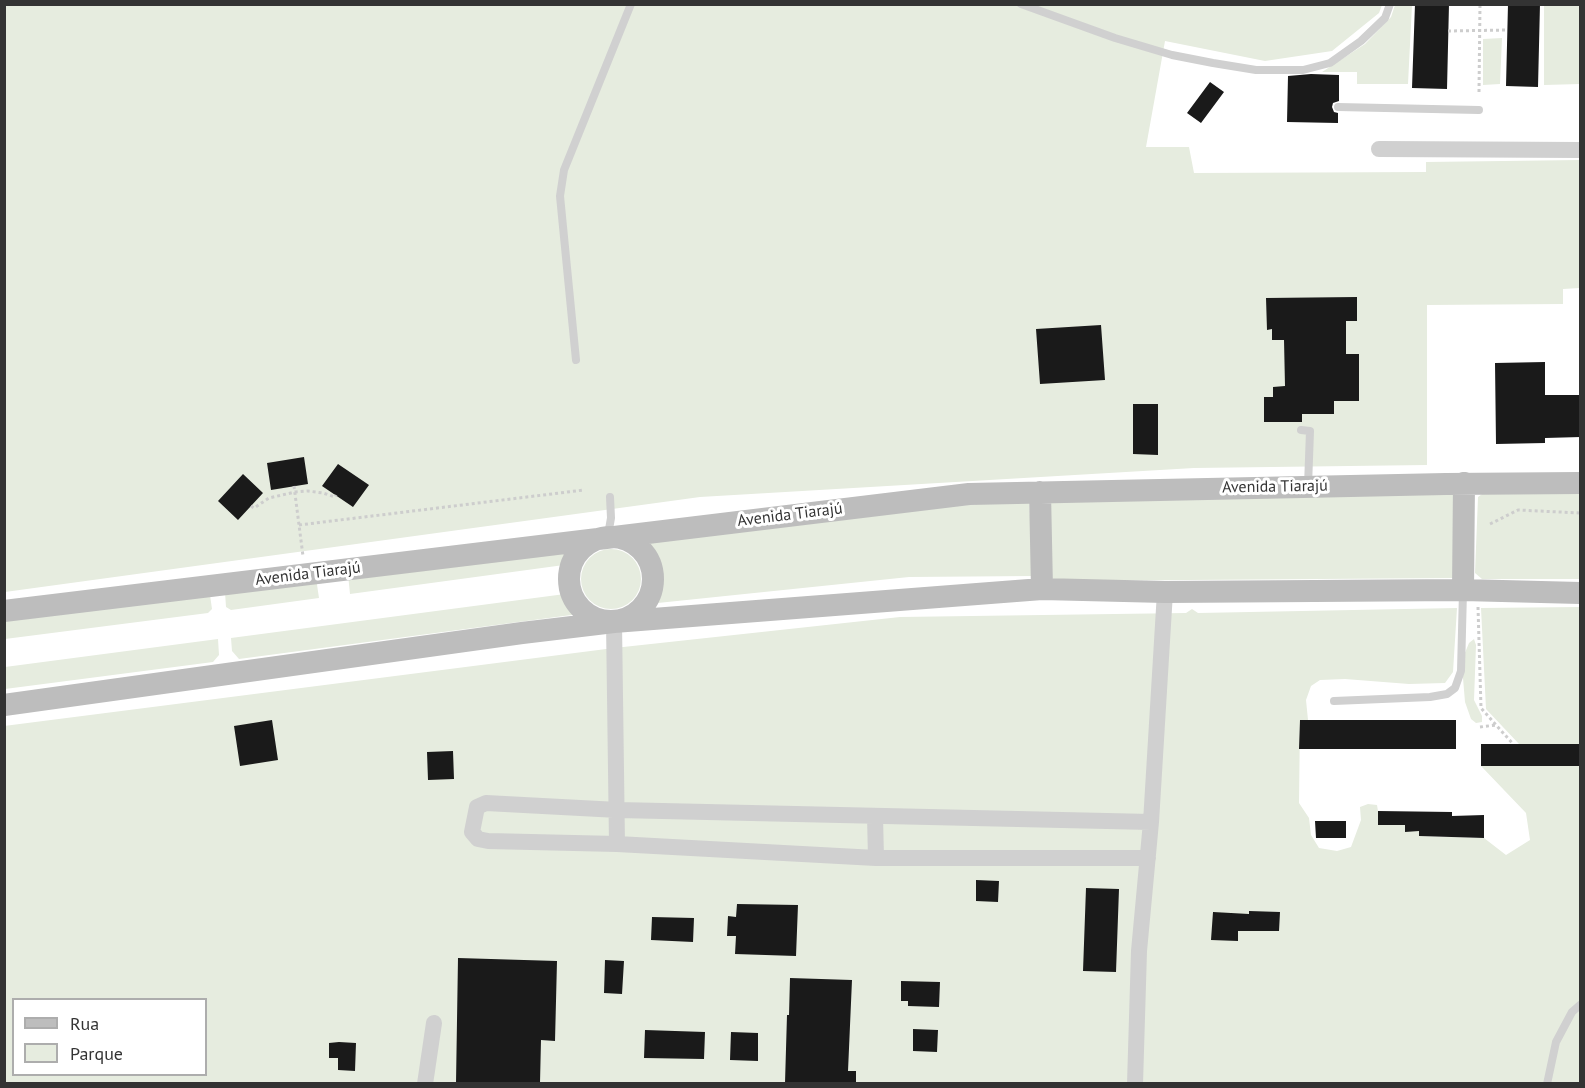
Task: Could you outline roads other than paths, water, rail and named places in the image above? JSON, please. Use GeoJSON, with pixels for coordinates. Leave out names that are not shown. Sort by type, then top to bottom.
{"type":"FeatureCollection","features":[{"type":"Feature","properties":{"kind":"main road","name":"Avenida Tiarajú"},"geometry":{"type":"LineString","coordinates":[[4,611],[969,494],[1464,483],[1581,483]]}},
{"type":"Feature","properties":{"kind":"main road"},"geometry":{"type":"LineString","coordinates":[[1464,483],[1470,595]]}},
{"type":"Feature","properties":{"kind":"main road"},"geometry":{"type":"LineString","coordinates":[[1040,492],[1042,589]]}},
{"type":"Feature","properties":{"kind":"main road"},"geometry":{"type":"LineString","coordinates":[[608,536],[621,537],[643,551],[650,563],[653,576],[649,595],[638,612],[614,622],[587,615],[577,606],[570,593],[568,580],[571,564],[579,550],[592,540],[608,536]]}},
{"type":"Feature","properties":{"kind":"main road"},"geometry":{"type":"LineString","coordinates":[[4,705],[614,622],[1042,589],[1470,595],[1581,594]]}},
{"type":"Feature","properties":{"kind":"street"},"geometry":{"type":"LineString","coordinates":[[1380,149],[1581,150]]}},
{"type":"Feature","properties":{"kind":"street"},"geometry":{"type":"LineString","coordinates":[[1135,1083],[1139,951],[1151,822],[1165,592]]}},
{"type":"Feature","properties":{"kind":"street"},"geometry":{"type":"LineString","coordinates":[[614,622],[617,844]]}},
{"type":"Feature","properties":{"kind":"street"},"geometry":{"type":"LineString","coordinates":[[1148,858],[876,858],[617,844],[488,841],[478,838],[472,831],[477,807],[486,803],[618,810],[1151,822]]}},
{"type":"Feature","properties":{"kind":"street"},"geometry":{"type":"LineString","coordinates":[[875,816],[876,858]]}},
{"type":"Feature","properties":{"kind":"street"},"geometry":{"type":"LineString","coordinates":[[425,1083],[434,1023]]}},
{"type":"Feature","properties":{"kind":"lane"},"geometry":{"type":"LineString","coordinates":[[576,360],[560,196],[564,170],[631,4]]}},
{"type":"Feature","properties":{"kind":"lane"},"geometry":{"type":"LineString","coordinates":[[1021,4],[1115,38],[1172,55],[1256,69],[1304,70],[1330,63],[1361,41],[1384,18],[1390,4]]}},
{"type":"Feature","properties":{"kind":"lane"},"geometry":{"type":"LineString","coordinates":[[1338,107],[1479,110]]}},
{"type":"Feature","properties":{"kind":"lane"},"geometry":{"type":"LineString","coordinates":[[1301,430],[1310,431],[1308,486]]}},
{"type":"Feature","properties":{"kind":"lane"},"geometry":{"type":"LineString","coordinates":[[608,536],[611,518],[610,497]]}},
{"type":"Feature","properties":{"kind":"lane"},"geometry":{"type":"LineString","coordinates":[[1334,701],[1430,697],[1447,694],[1455,688],[1461,671],[1470,595]]}},
{"type":"Feature","properties":{"kind":"lane"},"geometry":{"type":"LineString","coordinates":[[1547,1083],[1556,1042],[1572,1012],[1581,1005]]}}]}
